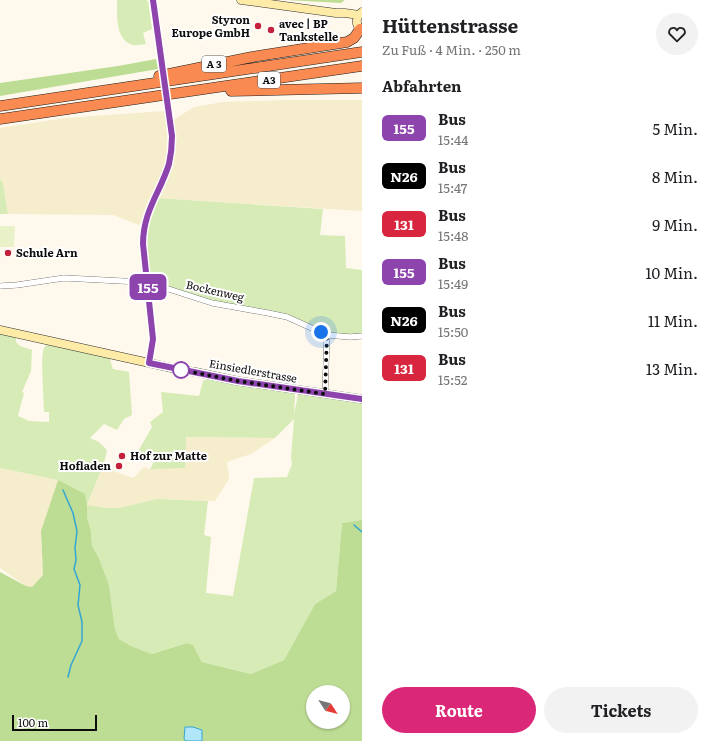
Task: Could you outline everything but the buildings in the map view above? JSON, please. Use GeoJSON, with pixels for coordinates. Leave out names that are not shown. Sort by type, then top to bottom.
{"type":"FeatureCollection","features":[{"type":"Feature","properties":{"kind":"highway","name":"A 3"},"geometry":{"type":"LineString","coordinates":[[64,96],[247,58],[346,42],[354,38],[360,21]]}},
{"type":"Feature","properties":{"kind":"highway","name":"A3"},"geometry":{"type":"LineString","coordinates":[[0,106],[362,52]]}},
{"type":"Feature","properties":{"kind":"highway","name":"A3"},"geometry":{"type":"LineString","coordinates":[[0,119],[362,66]]}},
{"type":"Feature","properties":{"kind":"highway"},"geometry":{"type":"LineString","coordinates":[[177,93],[304,88],[362,88]]}},
{"type":"Feature","properties":{"kind":"street"},"geometry":{"type":"LineString","coordinates":[[149,363],[153,339],[143,244],[144,230],[153,198],[165,174],[171,155],[172,136],[153,0]]}},
{"type":"Feature","properties":{"kind":"street"},"geometry":{"type":"LineString","coordinates":[[241,0],[336,14],[345,13],[360,21]]}},
{"type":"Feature","properties":{"kind":"street","name":"Bockenweg"},"geometry":{"type":"LineString","coordinates":[[0,286],[64,278],[119,280],[147,283],[212,303],[287,317],[327,335],[350,337],[362,336]]}},
{"type":"Feature","properties":{"kind":"street","name":"Einsiedlerstrasse"},"geometry":{"type":"LineString","coordinates":[[0,330],[238,381],[362,399]]}},
{"type":"Feature","properties":{"kind":"street"},"geometry":{"type":"LineString","coordinates":[[325,394],[327,335]]}},
{"type":"Feature","properties":{"kind":"shaded area"},"geometry":{"type":"Polygon","coordinates":[[[362,100],[362,211],[157,198],[149,200],[139,225],[113,215],[8,214],[3,183],[0,179],[0,128],[65,118],[164,111],[170,122],[194,107],[223,102],[362,100]]]}},
{"type":"Feature","properties":{"kind":"shaded area"},"geometry":{"type":"Polygon","coordinates":[[[185,437],[275,438],[251,454],[227,462],[229,479],[215,501],[157,499],[119,508],[87,506],[104,463],[111,470],[133,478],[144,467],[150,469],[185,437]]]}},
{"type":"Feature","properties":{"kind":"shaded area"},"geometry":{"type":"Polygon","coordinates":[[[0,468],[58,480],[41,531],[43,575],[32,587],[26,586],[0,568],[0,468]]]}},
{"type":"Feature","properties":{"kind":"green space"},"geometry":{"type":"Polygon","coordinates":[[[117,0],[148,1],[152,29],[143,33],[146,44],[133,45],[123,38],[118,26],[117,0]]]}},
{"type":"Feature","properties":{"kind":"green space"},"geometry":{"type":"Polygon","coordinates":[[[286,0],[345,0],[341,3],[286,0]]]}},
{"type":"Feature","properties":{"kind":"green space"},"geometry":{"type":"Polygon","coordinates":[[[156,59],[158,69],[0,96],[0,83],[156,59]]]}},
{"type":"Feature","properties":{"kind":"green space"},"geometry":{"type":"Polygon","coordinates":[[[0,179],[3,183],[8,214],[0,214],[0,179]]]}},
{"type":"Feature","properties":{"kind":"green space"},"geometry":{"type":"Polygon","coordinates":[[[157,198],[323,209],[320,235],[345,236],[346,268],[362,270],[362,334],[350,335],[327,332],[304,322],[195,297],[152,281],[149,271],[147,240],[148,225],[157,198]]]}},
{"type":"Feature","properties":{"kind":"green space"},"geometry":{"type":"Polygon","coordinates":[[[0,226],[15,226],[14,247],[0,247],[0,226]]]}},
{"type":"Feature","properties":{"kind":"green space"},"geometry":{"type":"Polygon","coordinates":[[[0,333],[16,336],[16,342],[20,346],[32,350],[31,371],[22,392],[24,393],[18,416],[29,421],[49,422],[49,412],[44,412],[42,369],[44,348],[49,344],[109,356],[113,369],[129,372],[132,415],[124,419],[117,430],[104,424],[90,438],[99,442],[107,450],[104,463],[87,505],[106,508],[119,508],[157,499],[208,501],[204,535],[211,537],[206,593],[233,596],[254,478],[287,477],[292,464],[291,457],[294,419],[275,438],[186,437],[185,468],[150,469],[155,460],[136,455],[152,427],[150,422],[163,412],[161,392],[199,396],[203,381],[208,378],[292,392],[295,395],[294,414],[299,393],[362,401],[362,520],[342,523],[336,591],[315,604],[284,660],[251,674],[202,662],[193,645],[187,643],[152,654],[131,646],[119,639],[115,629],[109,585],[99,558],[92,546],[91,531],[87,517],[87,506],[58,480],[0,468],[0,333]]]}},
{"type":"Feature","properties":{"kind":"green space"},"geometry":{"type":"Polygon","coordinates":[[[58,480],[85,494],[92,546],[99,558],[109,585],[115,629],[119,639],[131,646],[152,654],[187,643],[193,645],[202,662],[251,674],[284,660],[315,604],[336,591],[342,523],[362,520],[362,741],[0,741],[0,572],[26,586],[32,587],[43,575],[41,531],[58,480]]]}},
{"type":"Feature","properties":{"kind":"water"},"geometry":{"type":"Polygon","coordinates":[[[185,727],[193,727],[202,730],[202,741],[186,741],[184,739],[185,727]]]}},
{"type":"Feature","properties":{"kind":"waterway"},"geometry":{"type":"LineString","coordinates":[[63,490],[73,513],[77,531],[75,548],[76,560],[74,569],[80,585],[78,605],[82,622],[82,641],[71,665],[68,677]]}},
{"type":"Feature","properties":{"kind":"waterway"},"geometry":{"type":"LineString","coordinates":[[354,525],[362,532]]}},
{"type":"Feature","properties":{"kind":"bus line","name":"155"},"geometry":{"type":"LineString","coordinates":[[153,0],[172,136],[172,147],[165,174],[153,198],[145,223],[143,238],[153,339],[149,363],[238,381],[362,399]]}},
{"type":"Feature","properties":{"kind":"place","name":"Styron Europe GmbH"},"geometry":{"type":"Point","coordinates":[258,26]}},
{"type":"Feature","properties":{"kind":"place","name":"avec | BP Tankstelle"},"geometry":{"type":"Point","coordinates":[271,30]}},
{"type":"Feature","properties":{"kind":"place","name":"Schule Arn"},"geometry":{"type":"Point","coordinates":[8,253]}},
{"type":"Feature","properties":{"kind":"place","name":"Hof zur Matte"},"geometry":{"type":"Point","coordinates":[122,456]}},
{"type":"Feature","properties":{"kind":"place","name":"Hofladen"},"geometry":{"type":"Point","coordinates":[119,466]}},
{"type":"Feature","properties":{"kind":"route"},"geometry":{"type":"LineString","coordinates":[[181,370],[238,381],[325,394],[327,335],[321,332]]}}]}
